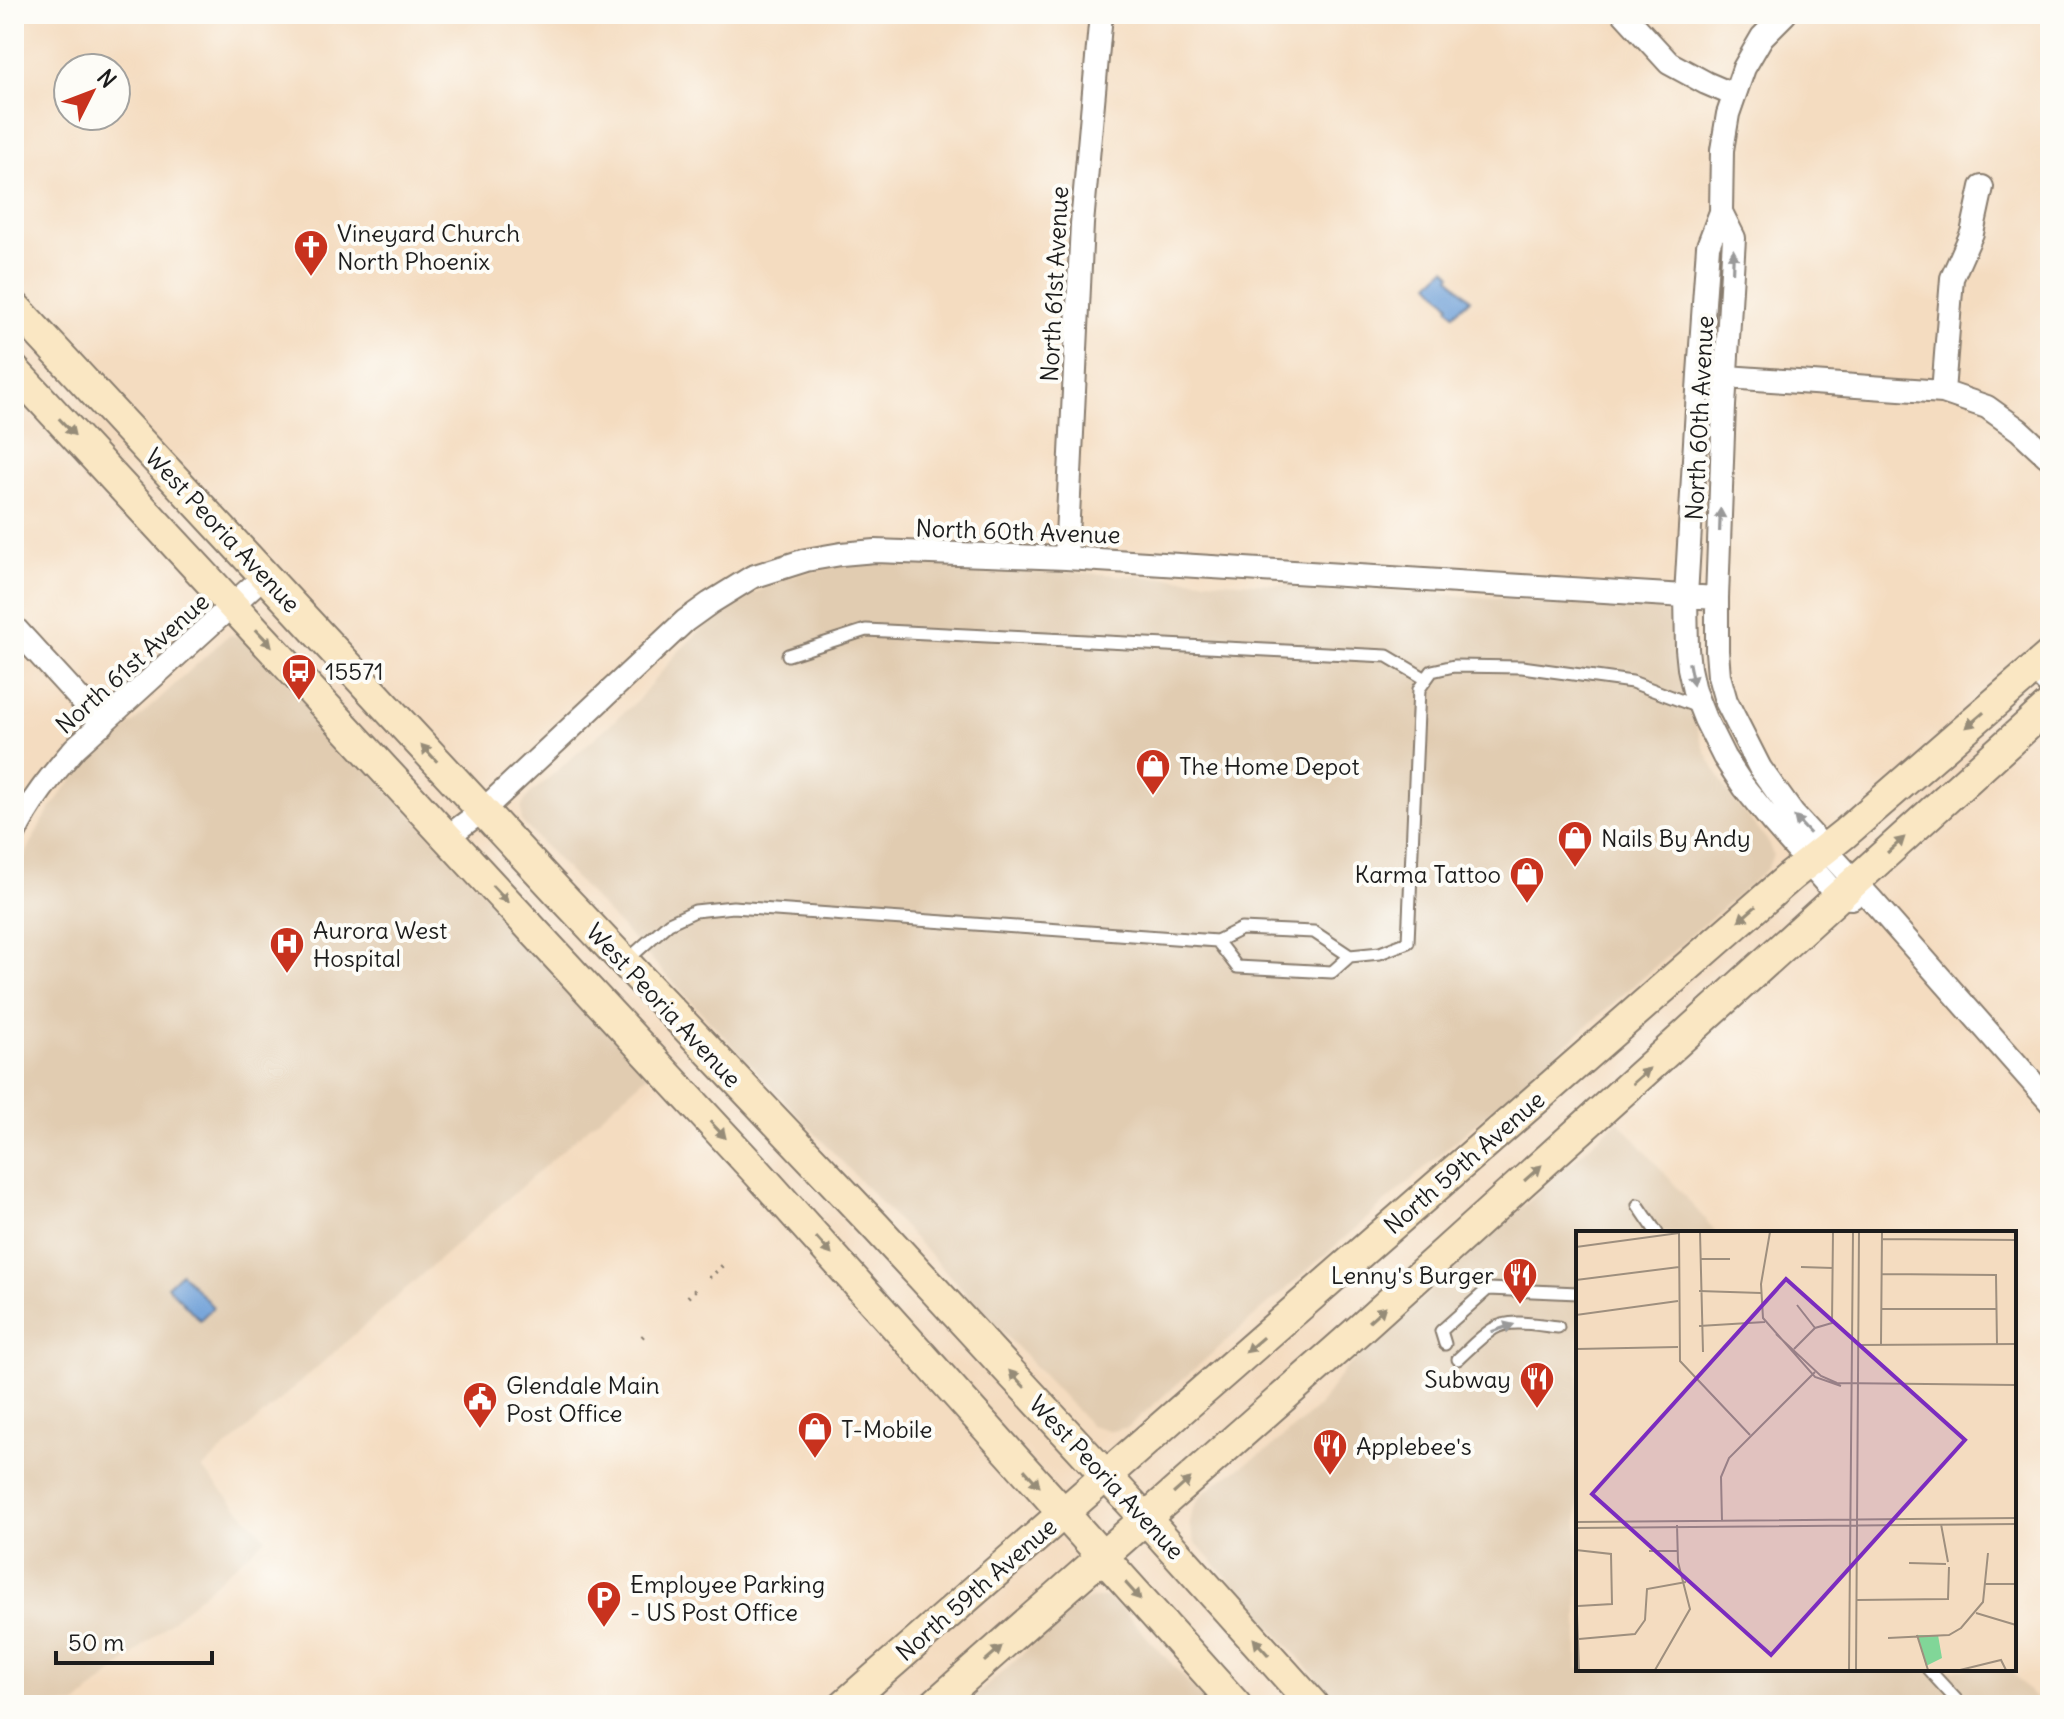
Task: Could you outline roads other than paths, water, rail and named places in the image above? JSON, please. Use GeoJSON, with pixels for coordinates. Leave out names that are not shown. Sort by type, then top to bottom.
{"type":"FeatureCollection","features":[{"type":"Feature","properties":{"kind":"main road","name":"West Peoria Avenue"},"geometry":{"type":"LineString","coordinates":[[14,306],[25,330],[265,575],[482,811],[876,1227],[1106,1475],[1313,1705]]}},
{"type":"Feature","properties":{"kind":"main road","name":"West Peoria Avenue"},"geometry":{"type":"LineString","coordinates":[[14,370],[766,1182],[1236,1705]]}},
{"type":"Feature","properties":{"kind":"main road","name":"North 59th Avenue"},"geometry":{"type":"LineString","coordinates":[[844,1705],[1816,856],[2045,670]]}},
{"type":"Feature","properties":{"kind":"main road"},"geometry":{"type":"LineString","coordinates":[[934,1705],[1854,893],[2050,705]]}},
{"type":"Feature","properties":{"kind":"main road"},"geometry":{"type":"LineString","coordinates":[[766,1182],[801,1149]]}},
{"type":"Feature","properties":{"kind":"street","name":"North 61st Avenue"},"geometry":{"type":"LineString","coordinates":[[1066,558],[1082,224],[1101,14]]}},
{"type":"Feature","properties":{"kind":"street"},"geometry":{"type":"LineString","coordinates":[[1624,14],[1669,63],[1734,95]]}},
{"type":"Feature","properties":{"kind":"street","name":"North 60th Avenue"},"geometry":{"type":"LineString","coordinates":[[1686,596],[1708,246],[1721,212],[1722,150],[1728,114],[1744,68],[1762,37],[1785,14]]}},
{"type":"Feature","properties":{"kind":"street"},"geometry":{"type":"LineString","coordinates":[[1943,392],[1952,278],[1972,233],[1982,187]]}},
{"type":"Feature","properties":{"kind":"street","name":"North 60th Avenue"},"geometry":{"type":"LineString","coordinates":[[447,837],[482,811],[685,621],[752,577],[806,560],[875,551],[1066,558],[1717,598],[1734,238],[1721,212]]}},
{"type":"Feature","properties":{"kind":"street"},"geometry":{"type":"LineString","coordinates":[[1699,374],[1943,392],[1987,407],[2048,455]]}},
{"type":"Feature","properties":{"kind":"street","name":"North 61st Avenue"},"geometry":{"type":"LineString","coordinates":[[14,835],[22,816],[75,748],[265,575]]}},
{"type":"Feature","properties":{"kind":"street"},"geometry":{"type":"LineString","coordinates":[[1686,596],[1689,668],[1700,708],[1724,757],[1744,787],[1854,893],[2050,1102]]}},
{"type":"Feature","properties":{"kind":"street"},"geometry":{"type":"LineString","coordinates":[[1717,598],[1719,676],[1726,701],[1760,768],[1793,814],[1816,856]]}},
{"type":"Feature","properties":{"kind":"street"},"geometry":{"type":"LineString","coordinates":[[14,627],[103,724]]}},
{"type":"Feature","properties":{"kind":"lane"},"geometry":{"type":"LineString","coordinates":[[788,655],[866,630],[1387,656],[1426,679]]}},
{"type":"Feature","properties":{"kind":"lane"},"geometry":{"type":"LineString","coordinates":[[1217,941],[1237,967],[1332,972],[1350,956],[1380,953],[1408,942],[1419,689],[1432,671],[1454,666],[1522,667],[1632,682],[1700,708]]}},
{"type":"Feature","properties":{"kind":"lane"},"geometry":{"type":"LineString","coordinates":[[624,962],[669,923],[695,911],[733,907],[1217,941],[1241,929],[1314,932],[1350,956]]}},
{"type":"Feature","properties":{"kind":"lane"},"geometry":{"type":"LineString","coordinates":[[1638,1205],[1656,1231]]}},
{"type":"Feature","properties":{"kind":"lane"},"geometry":{"type":"LineString","coordinates":[[1445,1344],[1441,1331],[1488,1289],[1576,1293]]}},
{"type":"Feature","properties":{"kind":"lane"},"geometry":{"type":"LineString","coordinates":[[1458,1359],[1495,1327],[1520,1323],[1558,1327]]}},
{"type":"Feature","properties":{"kind":"lane"},"geometry":{"type":"LineString","coordinates":[[1930,1671],[1961,1705]]}},
{"type":"Feature","properties":{"kind":"water"},"geometry":{"type":"Polygon","coordinates":[[[1446,268],[1470,299],[1454,314],[1430,283],[1446,268]]]}},
{"type":"Feature","properties":{"kind":"water"},"geometry":{"type":"Polygon","coordinates":[[[181,1273],[213,1307],[200,1320],[167,1286],[181,1273]]]}},
{"type":"Feature","properties":{"kind":"place","name":"Vineyard Church North Phoenix"},"geometry":{"type":"Point","coordinates":[311,278]}},
{"type":"Feature","properties":{"kind":"place","name":"15571"},"geometry":{"type":"Point","coordinates":[299,702]}},
{"type":"Feature","properties":{"kind":"place","name":"The Home Depot"},"geometry":{"type":"Point","coordinates":[1153,797]}},
{"type":"Feature","properties":{"kind":"place","name":"Nails By Andy"},"geometry":{"type":"Point","coordinates":[1575,869]}},
{"type":"Feature","properties":{"kind":"place","name":"Karma Tattoo"},"geometry":{"type":"Point","coordinates":[1527,905]}},
{"type":"Feature","properties":{"kind":"place","name":"Aurora West Hospital"},"geometry":{"type":"Point","coordinates":[287,975]}},
{"type":"Feature","properties":{"kind":"place","name":"Lenny's Burger"},"geometry":{"type":"Point","coordinates":[1520,1306]}},
{"type":"Feature","properties":{"kind":"place","name":"Subway"},"geometry":{"type":"Point","coordinates":[1537,1410]}},
{"type":"Feature","properties":{"kind":"place","name":"Glendale Main Post Office"},"geometry":{"type":"Point","coordinates":[480,1430]}},
{"type":"Feature","properties":{"kind":"place","name":"T-Mobile"},"geometry":{"type":"Point","coordinates":[815,1460]}},
{"type":"Feature","properties":{"kind":"place","name":"Applebee's"},"geometry":{"type":"Point","coordinates":[1330,1477]}},
{"type":"Feature","properties":{"kind":"place","name":"Employee Parking - US Post Office"},"geometry":{"type":"Point","coordinates":[604,1629]}}]}
